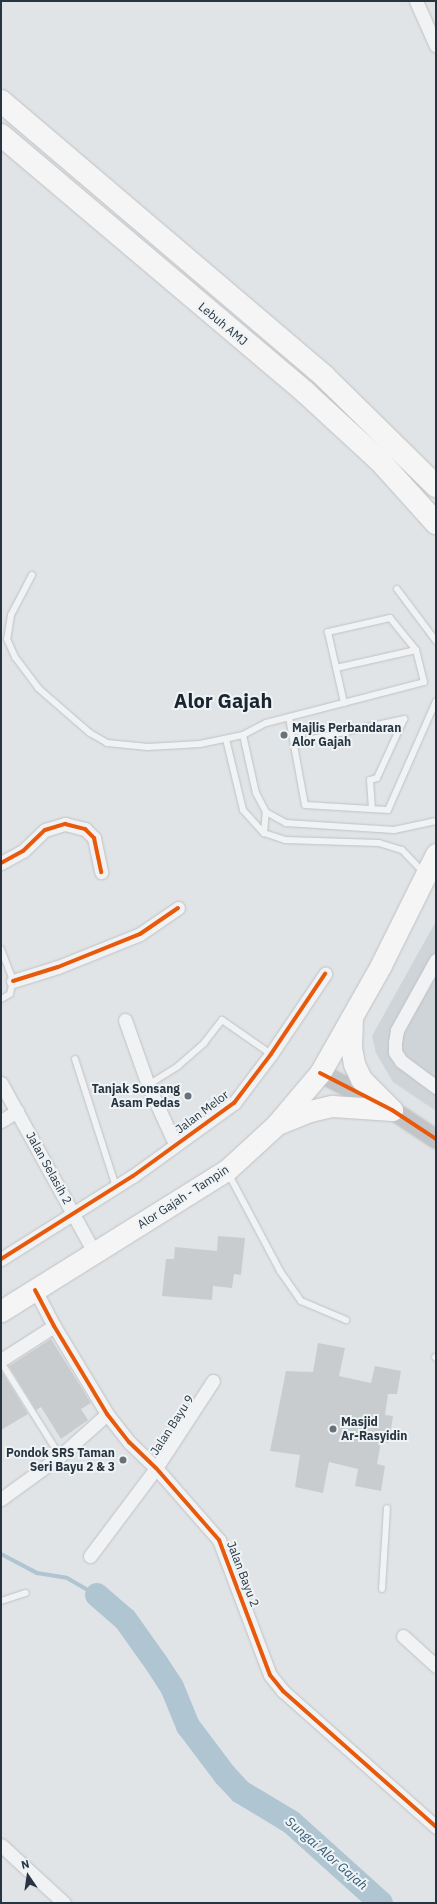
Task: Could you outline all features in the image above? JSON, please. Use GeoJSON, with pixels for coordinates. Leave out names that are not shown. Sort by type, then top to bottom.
{"type":"FeatureCollection","features":[{"type":"Feature","properties":{"kind":"highway","name":"Lebuh AMJ"},"geometry":{"type":"LineString","coordinates":[[1,101],[324,376],[436,486]]}},
{"type":"Feature","properties":{"kind":"highway","name":"Lebuh AMJ"},"geometry":{"type":"LineString","coordinates":[[1,135],[306,393],[380,460],[436,523]]}},
{"type":"Feature","properties":{"kind":"main road","name":"Alor Gajah - Tampin"},"geometry":{"type":"LineString","coordinates":[[1,1311],[95,1254],[227,1170],[276,1125],[320,1074],[431,879],[436,854]]}},
{"type":"Feature","properties":{"kind":"main road"},"geometry":{"type":"LineString","coordinates":[[352,1016],[351,1048],[354,1064],[361,1079],[392,1110]]}},
{"type":"Feature","properties":{"kind":"main road"},"geometry":{"type":"LineString","coordinates":[[276,1125],[310,1111],[332,1106],[392,1110]]}},
{"type":"Feature","properties":{"kind":"street"},"geometry":{"type":"LineString","coordinates":[[416,1],[436,46]]}},
{"type":"Feature","properties":{"kind":"street"},"geometry":{"type":"LineString","coordinates":[[1,863],[23,851],[45,830],[65,824],[85,829],[94,838],[101,872]]}},
{"type":"Feature","properties":{"kind":"street"},"geometry":{"type":"LineString","coordinates":[[13,981],[58,967],[140,934],[178,908]]}},
{"type":"Feature","properties":{"kind":"street"},"geometry":{"type":"LineString","coordinates":[[436,960],[397,1030],[395,1052],[401,1061],[436,1087]]}},
{"type":"Feature","properties":{"kind":"street","name":"Jalan Melor"},"geometry":{"type":"LineString","coordinates":[[1,1259],[116,1187],[234,1103],[271,1054],[325,974]]}},
{"type":"Feature","properties":{"kind":"street"},"geometry":{"type":"LineString","coordinates":[[125,1020],[148,1085],[175,1144]]}},
{"type":"Feature","properties":{"kind":"street"},"geometry":{"type":"LineString","coordinates":[[320,1074],[392,1110],[436,1139]]}},
{"type":"Feature","properties":{"kind":"street","name":"Jalan Selasih 2"},"geometry":{"type":"LineString","coordinates":[[1,1083],[95,1254]]}},
{"type":"Feature","properties":{"kind":"street"},"geometry":{"type":"LineString","coordinates":[[1,1121],[17,1111]]}},
{"type":"Feature","properties":{"kind":"street","name":"Jalan Bayu 2"},"geometry":{"type":"LineString","coordinates":[[35,1290],[54,1326],[107,1414],[129,1442],[156,1468],[219,1540],[270,1675],[283,1690],[436,1827]]}},
{"type":"Feature","properties":{"kind":"street"},"geometry":{"type":"LineString","coordinates":[[1,1361],[54,1326]]}},
{"type":"Feature","properties":{"kind":"street","name":"Jalan Bayu 9"},"geometry":{"type":"LineString","coordinates":[[90,1556],[156,1468],[214,1380]]}},
{"type":"Feature","properties":{"kind":"street"},"geometry":{"type":"LineString","coordinates":[[1,1499],[60,1456],[107,1414]]}},
{"type":"Feature","properties":{"kind":"street"},"geometry":{"type":"LineString","coordinates":[[403,1636],[436,1666]]}},
{"type":"Feature","properties":{"kind":"street"},"geometry":{"type":"LineString","coordinates":[[1,1845],[64,1903]]}},
{"type":"Feature","properties":{"kind":"lane"},"geometry":{"type":"LineString","coordinates":[[32,575],[11,615],[8,639],[15,657],[38,688],[90,733],[107,744],[148,747],[179,747],[226,739],[243,735],[266,723],[289,718],[424,682],[416,650],[390,618],[328,632],[344,703]]}},
{"type":"Feature","properties":{"kind":"lane"},"geometry":{"type":"LineString","coordinates":[[397,589],[436,642]]}},
{"type":"Feature","properties":{"kind":"lane"},"geometry":{"type":"LineString","coordinates":[[336,668],[416,650]]}},
{"type":"Feature","properties":{"kind":"lane"},"geometry":{"type":"LineString","coordinates":[[289,718],[305,805],[388,810],[436,701]]}},
{"type":"Feature","properties":{"kind":"lane"},"geometry":{"type":"LineString","coordinates":[[294,743],[404,719],[377,778],[370,780],[372,809]]}},
{"type":"Feature","properties":{"kind":"lane"},"geometry":{"type":"LineString","coordinates":[[243,735],[256,793],[266,812],[264,833]]}},
{"type":"Feature","properties":{"kind":"lane"},"geometry":{"type":"LineString","coordinates":[[226,739],[243,810],[264,833],[285,840],[379,843],[402,850],[431,879]]}},
{"type":"Feature","properties":{"kind":"lane"},"geometry":{"type":"LineString","coordinates":[[266,812],[286,823],[394,830],[436,821]]}},
{"type":"Feature","properties":{"kind":"lane"},"geometry":{"type":"LineString","coordinates":[[1,949],[13,981],[10,994],[1,999]]}},
{"type":"Feature","properties":{"kind":"lane"},"geometry":{"type":"LineString","coordinates":[[148,1085],[178,1066],[204,1043],[222,1020],[271,1054]]}},
{"type":"Feature","properties":{"kind":"lane"},"geometry":{"type":"LineString","coordinates":[[75,1059],[116,1187]]}},
{"type":"Feature","properties":{"kind":"lane"},"geometry":{"type":"LineString","coordinates":[[227,1170],[280,1272],[301,1301],[346,1320]]}},
{"type":"Feature","properties":{"kind":"lane"},"geometry":{"type":"LineString","coordinates":[[1,1361],[60,1456]]}},
{"type":"Feature","properties":{"kind":"lane"},"geometry":{"type":"LineString","coordinates":[[382,1589],[387,1508]]}},
{"type":"Feature","properties":{"kind":"lane"},"geometry":{"type":"LineString","coordinates":[[1,1601],[26,1593]]}},
{"type":"Feature","properties":{"kind":"shaded area"},"geometry":{"type":"Polygon","coordinates":[[[436,921],[436,1111],[393,1082],[376,1053],[372,1036],[436,921]]]}},
{"type":"Feature","properties":{"kind":"building"},"geometry":{"type":"Polygon","coordinates":[[[218,1236],[245,1238],[241,1275],[234,1274],[232,1288],[213,1286],[212,1300],[162,1296],[166,1259],[174,1259],[175,1247],[217,1251],[218,1236]]]}},
{"type":"Feature","properties":{"kind":"building"},"geometry":{"type":"Polygon","coordinates":[[[51,1339],[91,1403],[81,1409],[88,1420],[61,1439],[41,1407],[36,1410],[9,1366],[51,1339]]]}},
{"type":"Feature","properties":{"kind":"building","name":"Masjid Ar-Rasyidin"},"geometry":{"type":"Polygon","coordinates":[[[318,1343],[345,1348],[339,1376],[371,1383],[375,1366],[401,1371],[397,1394],[388,1394],[385,1415],[393,1416],[389,1443],[381,1442],[377,1464],[385,1466],[381,1491],[355,1486],[358,1469],[329,1462],[323,1493],[295,1487],[300,1455],[270,1451],[286,1371],[313,1372],[318,1343]]]}},
{"type":"Feature","properties":{"kind":"building"},"geometry":{"type":"Polygon","coordinates":[[[1,1370],[28,1414],[1,1430],[1,1370]]]}},
{"type":"Feature","properties":{"kind":"waterway","name":"Sungai Alor Gajah"},"geometry":{"type":"LineString","coordinates":[[1,1554],[37,1573],[67,1578],[97,1595]]}},
{"type":"Feature","properties":{"kind":"waterway","name":"Sungai Alor Gajah"},"geometry":{"type":"LineString","coordinates":[[97,1595],[125,1619],[172,1687],[188,1726],[225,1775],[241,1792],[291,1822],[381,1903]]}},
{"type":"Feature","properties":{"kind":"cycle path"},"geometry":{"type":"LineString","coordinates":[[1,863],[23,851],[45,830],[65,824],[85,829],[94,838],[101,872]]}},
{"type":"Feature","properties":{"kind":"cycle path"},"geometry":{"type":"LineString","coordinates":[[13,981],[58,967],[140,934],[178,908]]}},
{"type":"Feature","properties":{"kind":"cycle path"},"geometry":{"type":"LineString","coordinates":[[1,1259],[133,1176],[234,1103],[271,1054],[325,974]]}},
{"type":"Feature","properties":{"kind":"cycle path"},"geometry":{"type":"LineString","coordinates":[[320,1073],[392,1110],[436,1139]]}},
{"type":"Feature","properties":{"kind":"cycle path"},"geometry":{"type":"LineString","coordinates":[[35,1290],[54,1326],[107,1414],[129,1442],[156,1468],[219,1540],[270,1675],[283,1691],[436,1827]]}},
{"type":"Feature","properties":{"kind":"place","name":"Majlis Perbandaran Alor Gajah"},"geometry":{"type":"Point","coordinates":[284,735]}},
{"type":"Feature","properties":{"kind":"place","name":"Tanjak Sonsang Asam Pedas"},"geometry":{"type":"Point","coordinates":[188,1096]}},
{"type":"Feature","properties":{"kind":"place","name":"Masjid Ar-Rasyidin"},"geometry":{"type":"Point","coordinates":[333,1429]}},
{"type":"Feature","properties":{"kind":"place","name":"Pondok SRS Taman Seri Bayu 2 & 3"},"geometry":{"type":"Point","coordinates":[123,1460]}},
{"type":"Feature","properties":{"kind":"district","name":"Alor Gajah"},"geometry":{"type":"Point","coordinates":[223,700]}}]}
